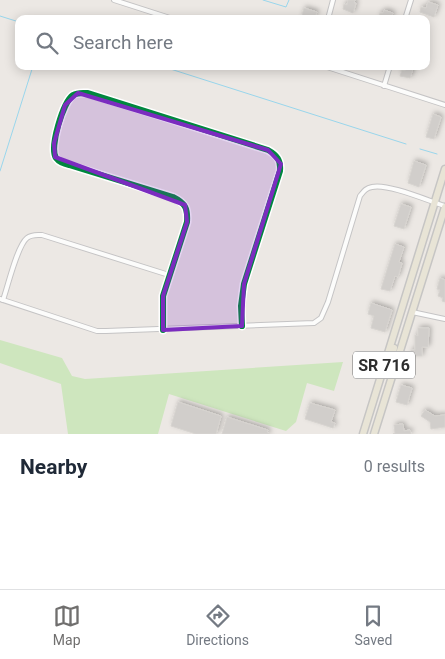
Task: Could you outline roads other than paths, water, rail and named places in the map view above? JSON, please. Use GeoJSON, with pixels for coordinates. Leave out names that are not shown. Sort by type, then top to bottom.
{"type":"FeatureCollection","features":[{"type":"Feature","properties":{"kind":"main road","name":"SR 716"},"geometry":{"type":"LineString","coordinates":[[363,434],[445,169]]}},
{"type":"Feature","properties":{"kind":"main road","name":"SR 716"},"geometry":{"type":"LineString","coordinates":[[374,434],[445,207]]}},
{"type":"Feature","properties":{"kind":"main road"},"geometry":{"type":"LineString","coordinates":[[394,368],[392,356],[399,331],[397,324]]}},
{"type":"Feature","properties":{"kind":"street"},"geometry":{"type":"LineString","coordinates":[[114,0],[161,15]]}},
{"type":"Feature","properties":{"kind":"street"},"geometry":{"type":"LineString","coordinates":[[329,15],[333,0]]}},
{"type":"Feature","properties":{"kind":"street"},"geometry":{"type":"LineString","coordinates":[[406,15],[411,0]]}},
{"type":"Feature","properties":{"kind":"street"},"geometry":{"type":"LineString","coordinates":[[336,70],[445,105]]}},
{"type":"Feature","properties":{"kind":"street"},"geometry":{"type":"LineString","coordinates":[[384,86],[389,70]]}},
{"type":"Feature","properties":{"kind":"street"},"geometry":{"type":"LineString","coordinates":[[163,330],[163,296],[186,222],[187,213],[185,205],[172,197],[69,166],[60,162],[55,157],[53,151],[54,143],[65,105],[71,96],[78,93],[88,93],[268,150],[278,158],[281,164],[280,171],[244,284],[241,306],[242,326]]}},
{"type":"Feature","properties":{"kind":"street"},"geometry":{"type":"LineString","coordinates":[[169,275],[42,235],[33,234],[26,238],[20,248],[2,300],[98,330],[163,330],[314,323],[321,318],[328,302],[360,196],[366,188],[375,186],[390,188],[445,207]]}},
{"type":"Feature","properties":{"kind":"street"},"geometry":{"type":"LineString","coordinates":[[412,312],[445,319]]}},
{"type":"Feature","properties":{"kind":"waterway"},"geometry":{"type":"LineString","coordinates":[[263,0],[286,7],[289,0]]}},
{"type":"Feature","properties":{"kind":"waterway"},"geometry":{"type":"LineString","coordinates":[[0,16],[15,21]]}},
{"type":"Feature","properties":{"kind":"waterway"},"geometry":{"type":"LineString","coordinates":[[0,171],[32,70]]}},
{"type":"Feature","properties":{"kind":"waterway"},"geometry":{"type":"LineString","coordinates":[[174,70],[406,144]]}},
{"type":"Feature","properties":{"kind":"waterway"},"geometry":{"type":"LineString","coordinates":[[420,149],[437,154]]}}]}
